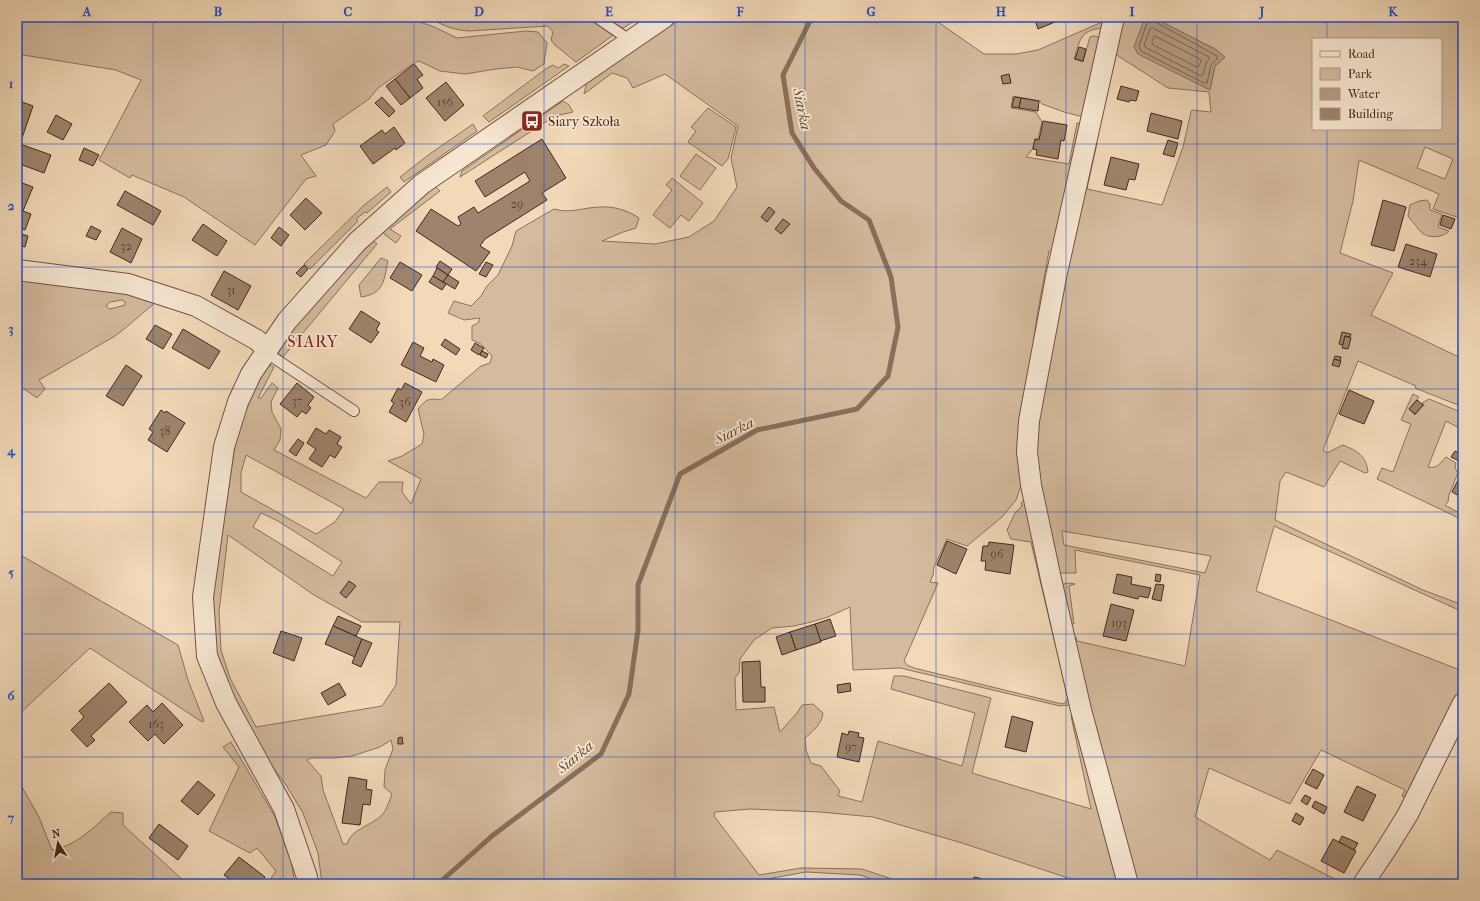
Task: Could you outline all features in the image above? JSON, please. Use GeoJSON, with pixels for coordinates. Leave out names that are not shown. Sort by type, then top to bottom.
{"type":"FeatureCollection","features":[{"type":"Feature","properties":{"kind":"street"},"geometry":{"type":"LineString","coordinates":[[308,884],[284,809],[226,702],[207,656],[204,597],[224,447],[238,402],[251,374],[287,321],[358,242],[422,184],[665,17]]}},
{"type":"Feature","properties":{"kind":"street"},"geometry":{"type":"LineString","coordinates":[[1114,17],[1056,276],[1029,421],[1027,452],[1031,485],[1081,710],[1128,884]]}},
{"type":"Feature","properties":{"kind":"street"},"geometry":{"type":"LineString","coordinates":[[17,270],[128,284],[196,306],[257,340],[266,350]]}},
{"type":"Feature","properties":{"kind":"street"},"geometry":{"type":"LineString","coordinates":[[1362,884],[1388,848],[1408,814],[1431,771],[1463,703]]}},
{"type":"Feature","properties":{"kind":"lane"},"geometry":{"type":"LineString","coordinates":[[596,17],[631,41]]}},
{"type":"Feature","properties":{"kind":"lane"},"geometry":{"type":"LineString","coordinates":[[266,350],[354,411]]}},
{"type":"Feature","properties":{"kind":"green space"},"geometry":{"type":"Polygon","coordinates":[[[17,17],[418,17],[419,22],[432,26],[457,38],[526,31],[538,32],[547,43],[544,64],[533,71],[517,67],[465,74],[440,71],[419,61],[414,63],[378,88],[369,99],[333,124],[335,131],[326,145],[301,155],[316,176],[306,179],[255,245],[184,197],[132,175],[130,178],[99,160],[141,80],[116,70],[23,55],[17,70],[17,17]]]}},
{"type":"Feature","properties":{"kind":"green space"},"geometry":{"type":"Polygon","coordinates":[[[430,17],[590,17],[612,32],[612,36],[576,62],[551,40],[553,32],[548,26],[469,31],[448,27],[430,17]]]}},
{"type":"Feature","properties":{"kind":"green space"},"geometry":{"type":"Polygon","coordinates":[[[603,17],[640,17],[625,27],[620,28],[603,17]]]}},
{"type":"Feature","properties":{"kind":"green space"},"geometry":{"type":"Polygon","coordinates":[[[675,17],[948,17],[938,22],[984,54],[1016,54],[1038,50],[1102,22],[1103,17],[1107,17],[1103,28],[1090,31],[1082,37],[1074,59],[1083,62],[1090,37],[1099,37],[1101,41],[1083,117],[1042,104],[1040,101],[1013,96],[1011,108],[1036,112],[1042,122],[1038,139],[1035,139],[1032,150],[1026,157],[1069,164],[1077,123],[1083,124],[1056,252],[1049,251],[1037,316],[1024,414],[1021,485],[1016,500],[1002,517],[967,546],[947,539],[934,567],[930,582],[938,583],[904,661],[907,665],[914,668],[1062,704],[1066,702],[1068,698],[1031,542],[1011,539],[1007,530],[1015,513],[1022,506],[1021,503],[1027,497],[1072,702],[1069,705],[1060,706],[900,668],[853,670],[850,607],[828,617],[811,622],[794,626],[772,628],[754,640],[740,659],[739,673],[735,678],[736,710],[774,707],[780,732],[802,705],[813,704],[823,713],[819,724],[805,738],[806,750],[811,763],[821,766],[840,791],[838,796],[862,802],[878,741],[962,766],[975,713],[891,689],[894,676],[904,676],[991,698],[972,773],[1091,809],[1071,716],[1080,721],[1123,884],[1086,884],[962,843],[873,817],[820,812],[750,809],[715,812],[714,816],[759,875],[801,868],[862,869],[907,884],[887,884],[860,875],[806,872],[767,879],[765,881],[766,884],[322,884],[318,853],[303,813],[286,785],[250,736],[224,685],[209,620],[237,432],[266,363],[274,367],[258,398],[261,398],[272,383],[278,388],[271,402],[272,412],[281,429],[280,440],[274,450],[366,498],[379,482],[403,482],[402,492],[411,504],[421,479],[388,461],[402,456],[422,444],[424,434],[418,409],[423,403],[431,399],[441,400],[481,366],[490,363],[492,356],[481,344],[472,340],[472,326],[478,323],[480,318],[464,320],[448,313],[454,301],[471,306],[481,296],[487,286],[498,275],[512,246],[516,231],[554,209],[566,211],[595,207],[611,207],[626,211],[639,218],[636,228],[602,241],[655,244],[689,237],[714,221],[737,187],[731,158],[738,126],[665,74],[633,88],[627,78],[612,73],[584,94],[588,77],[675,17]],[[246,455],[241,473],[241,492],[316,534],[335,522],[344,509],[246,455]],[[261,513],[253,527],[333,576],[342,562],[278,521],[261,513]],[[228,535],[219,612],[221,650],[230,678],[256,727],[382,706],[396,685],[400,622],[362,622],[314,595],[228,535]],[[391,740],[380,747],[352,756],[311,758],[307,760],[321,776],[323,790],[343,844],[347,844],[349,839],[357,831],[378,819],[388,805],[392,794],[384,787],[385,770],[393,749],[391,740]]]}},
{"type":"Feature","properties":{"kind":"green space"},"geometry":{"type":"Polygon","coordinates":[[[1121,17],[1146,17],[1135,47],[1210,90],[1215,66],[1225,57],[1215,49],[1152,17],[1463,17],[1463,219],[1433,209],[1439,194],[1359,160],[1353,201],[1340,253],[1393,273],[1371,315],[1463,359],[1463,407],[1415,388],[1416,386],[1358,361],[1323,450],[1327,453],[1343,445],[1353,449],[1360,454],[1365,461],[1368,472],[1365,473],[1340,461],[1324,487],[1286,472],[1280,481],[1275,520],[1423,590],[1463,605],[1463,612],[1274,526],[1256,591],[1460,670],[1463,668],[1463,690],[1410,799],[1402,796],[1405,790],[1321,750],[1290,804],[1209,768],[1195,817],[1270,860],[1277,850],[1345,884],[1136,884],[1069,639],[1076,637],[1077,641],[1185,666],[1200,575],[1075,550],[1076,573],[1060,573],[1052,566],[1034,445],[1091,142],[1097,143],[1087,189],[1162,205],[1183,147],[1192,110],[1211,112],[1209,92],[1168,88],[1112,52],[1121,17]],[[1425,147],[1417,168],[1445,179],[1453,159],[1425,147]],[[1062,531],[1064,545],[1205,573],[1211,556],[1062,531]]]}},
{"type":"Feature","properties":{"kind":"green space"},"geometry":{"type":"Polygon","coordinates":[[[564,64],[569,66],[489,122],[483,116],[547,68],[553,65],[558,68],[564,64]]]}},
{"type":"Feature","properties":{"kind":"green space"},"geometry":{"type":"Polygon","coordinates":[[[563,101],[569,105],[573,112],[555,116],[460,177],[462,171],[563,101]]]}},
{"type":"Feature","properties":{"kind":"green space"},"geometry":{"type":"Polygon","coordinates":[[[708,108],[736,127],[728,159],[722,166],[688,142],[696,131],[691,127],[708,108]]]}},
{"type":"Feature","properties":{"kind":"green space"},"geometry":{"type":"Polygon","coordinates":[[[473,124],[477,131],[404,182],[400,177],[431,153],[473,124]]]}},
{"type":"Feature","properties":{"kind":"green space"},"geometry":{"type":"Polygon","coordinates":[[[696,154],[716,168],[700,190],[680,176],[696,154]]]}},
{"type":"Feature","properties":{"kind":"green space"},"geometry":{"type":"Polygon","coordinates":[[[672,178],[703,203],[689,221],[681,215],[670,228],[653,215],[672,190],[666,185],[672,178]]]}},
{"type":"Feature","properties":{"kind":"green space"},"geometry":{"type":"Polygon","coordinates":[[[435,186],[440,191],[390,229],[401,236],[396,243],[384,234],[382,228],[435,186]]]}},
{"type":"Feature","properties":{"kind":"green space"},"geometry":{"type":"Polygon","coordinates":[[[387,187],[391,192],[367,213],[365,212],[356,219],[358,221],[310,269],[304,264],[363,206],[387,187]]]}},
{"type":"Feature","properties":{"kind":"green space"},"geometry":{"type":"Polygon","coordinates":[[[1427,200],[1430,204],[1430,210],[1442,214],[1438,227],[1449,231],[1443,235],[1435,237],[1423,234],[1408,216],[1410,205],[1419,201],[1427,200]]]}},
{"type":"Feature","properties":{"kind":"green space"},"geometry":{"type":"Polygon","coordinates":[[[373,241],[377,244],[283,357],[276,351],[331,284],[373,241]]]}},
{"type":"Feature","properties":{"kind":"green space"},"geometry":{"type":"Polygon","coordinates":[[[381,258],[388,261],[382,285],[374,293],[361,297],[359,285],[381,258]]]}},
{"type":"Feature","properties":{"kind":"green space"},"geometry":{"type":"Polygon","coordinates":[[[17,278],[84,283],[157,301],[115,336],[39,380],[45,389],[37,398],[17,384],[17,278]],[[122,300],[110,302],[106,306],[110,309],[125,305],[125,302],[122,300]]]}},
{"type":"Feature","properties":{"kind":"green space"},"geometry":{"type":"Polygon","coordinates":[[[1413,394],[1419,397],[1409,409],[1415,415],[1424,405],[1422,403],[1429,399],[1463,413],[1463,430],[1446,421],[1428,467],[1437,466],[1446,457],[1456,463],[1455,468],[1458,473],[1449,495],[1448,502],[1445,505],[1463,515],[1463,520],[1377,479],[1382,468],[1393,472],[1411,424],[1401,420],[1413,394]]]}},
{"type":"Feature","properties":{"kind":"green space"},"geometry":{"type":"Polygon","coordinates":[[[17,553],[178,645],[188,680],[204,721],[202,722],[90,648],[17,716],[17,553]]]}},
{"type":"Feature","properties":{"kind":"green space"},"geometry":{"type":"Polygon","coordinates":[[[1068,583],[1075,584],[1069,586],[1074,624],[1069,624],[1059,585],[1068,583]]]}},
{"type":"Feature","properties":{"kind":"green space"},"geometry":{"type":"Polygon","coordinates":[[[231,742],[275,817],[291,861],[295,884],[267,884],[276,871],[257,848],[250,853],[209,831],[239,767],[223,747],[231,742]]]}},
{"type":"Feature","properties":{"kind":"green space"},"geometry":{"type":"Polygon","coordinates":[[[17,778],[39,817],[52,850],[61,848],[77,840],[111,812],[123,813],[123,825],[185,882],[184,884],[17,884],[17,778]]]}},
{"type":"Feature","properties":{"kind":"water"},"geometry":{"type":"Polygon","coordinates":[[[1145,17],[1152,17],[1215,49],[1225,57],[1215,66],[1210,90],[1138,54],[1134,47],[1145,17]]]}},
{"type":"Feature","properties":{"kind":"building"},"geometry":{"type":"Polygon","coordinates":[[[1034,17],[1067,17],[1038,29],[1034,17]]]}},
{"type":"Feature","properties":{"kind":"building"},"geometry":{"type":"Polygon","coordinates":[[[1079,47],[1086,49],[1083,61],[1075,59],[1079,47]]]}},
{"type":"Feature","properties":{"kind":"building"},"geometry":{"type":"Polygon","coordinates":[[[414,64],[423,75],[417,79],[423,88],[410,98],[395,79],[414,64]]]}},
{"type":"Feature","properties":{"kind":"building"},"geometry":{"type":"Polygon","coordinates":[[[1009,74],[1011,83],[1003,84],[1001,76],[1009,74]]]}},
{"type":"Feature","properties":{"kind":"building"},"geometry":{"type":"Polygon","coordinates":[[[395,79],[410,98],[401,105],[386,86],[395,79]]]}},
{"type":"Feature","properties":{"kind":"building"},"geometry":{"type":"Polygon","coordinates":[[[446,82],[464,105],[445,121],[426,98],[446,82]]]}},
{"type":"Feature","properties":{"kind":"building"},"geometry":{"type":"Polygon","coordinates":[[[1121,86],[1139,91],[1136,101],[1130,100],[1129,102],[1117,99],[1121,86]]]}},
{"type":"Feature","properties":{"kind":"building"},"geometry":{"type":"Polygon","coordinates":[[[382,97],[395,111],[389,117],[375,103],[382,97]]]}},
{"type":"Feature","properties":{"kind":"building"},"geometry":{"type":"Polygon","coordinates":[[[1014,97],[1021,98],[1019,108],[1012,107],[1014,97]]]}},
{"type":"Feature","properties":{"kind":"building"},"geometry":{"type":"Polygon","coordinates":[[[1021,98],[1039,101],[1038,111],[1019,108],[1021,98]]]}},
{"type":"Feature","properties":{"kind":"building"},"geometry":{"type":"Polygon","coordinates":[[[17,100],[33,106],[20,144],[51,155],[44,173],[17,163],[17,100]]]}},
{"type":"Feature","properties":{"kind":"building"},"geometry":{"type":"Polygon","coordinates":[[[1151,113],[1182,121],[1178,139],[1147,131],[1151,113]]]}},
{"type":"Feature","properties":{"kind":"building"},"geometry":{"type":"Polygon","coordinates":[[[56,115],[72,124],[63,140],[47,132],[56,115]]]}},
{"type":"Feature","properties":{"kind":"building"},"geometry":{"type":"Polygon","coordinates":[[[1043,121],[1067,125],[1064,141],[1061,140],[1058,159],[1036,155],[1037,150],[1033,149],[1035,139],[1039,140],[1043,121]]]}},
{"type":"Feature","properties":{"kind":"building"},"geometry":{"type":"Polygon","coordinates":[[[394,127],[405,143],[396,150],[395,148],[373,164],[360,146],[382,130],[385,134],[394,127]]]}},
{"type":"Feature","properties":{"kind":"building"},"geometry":{"type":"Polygon","coordinates":[[[542,139],[566,178],[542,193],[547,200],[485,239],[480,246],[490,252],[476,271],[416,231],[431,209],[458,226],[461,224],[458,217],[474,207],[478,213],[530,181],[525,172],[485,197],[475,181],[542,139]]]}},
{"type":"Feature","properties":{"kind":"building"},"geometry":{"type":"Polygon","coordinates":[[[1168,140],[1178,143],[1174,157],[1163,154],[1168,140]]]}},
{"type":"Feature","properties":{"kind":"building"},"geometry":{"type":"Polygon","coordinates":[[[84,148],[99,155],[93,166],[79,160],[84,148]]]}},
{"type":"Feature","properties":{"kind":"building"},"geometry":{"type":"Polygon","coordinates":[[[1111,157],[1139,164],[1135,180],[1129,179],[1126,190],[1104,185],[1111,157]]]}},
{"type":"Feature","properties":{"kind":"building"},"geometry":{"type":"Polygon","coordinates":[[[17,181],[33,187],[23,211],[31,214],[25,230],[17,227],[17,181]]]}},
{"type":"Feature","properties":{"kind":"building"},"geometry":{"type":"Polygon","coordinates":[[[125,191],[161,211],[153,225],[117,205],[125,191]]]}},
{"type":"Feature","properties":{"kind":"building"},"geometry":{"type":"Polygon","coordinates":[[[306,198],[322,213],[305,230],[290,215],[306,198]]]}},
{"type":"Feature","properties":{"kind":"building"},"geometry":{"type":"Polygon","coordinates":[[[1383,200],[1406,207],[1394,251],[1371,245],[1383,200]]]}},
{"type":"Feature","properties":{"kind":"building"},"geometry":{"type":"Polygon","coordinates":[[[769,207],[775,212],[767,222],[761,217],[769,207]]]}},
{"type":"Feature","properties":{"kind":"building"},"geometry":{"type":"Polygon","coordinates":[[[1443,215],[1455,219],[1451,229],[1440,225],[1443,215]]]}},
{"type":"Feature","properties":{"kind":"building"},"geometry":{"type":"Polygon","coordinates":[[[783,219],[790,224],[781,234],[775,229],[783,219]]]}},
{"type":"Feature","properties":{"kind":"building"},"geometry":{"type":"Polygon","coordinates":[[[203,224],[227,241],[217,256],[192,240],[203,224]]]}},
{"type":"Feature","properties":{"kind":"building"},"geometry":{"type":"Polygon","coordinates":[[[91,226],[101,231],[96,240],[86,236],[91,226]]]}},
{"type":"Feature","properties":{"kind":"building"},"geometry":{"type":"Polygon","coordinates":[[[279,227],[289,235],[281,246],[271,238],[279,227]]]}},
{"type":"Feature","properties":{"kind":"building"},"geometry":{"type":"Polygon","coordinates":[[[122,228],[142,239],[131,263],[110,252],[122,228]]]}},
{"type":"Feature","properties":{"kind":"building"},"geometry":{"type":"Polygon","coordinates":[[[18,233],[28,236],[25,247],[17,244],[18,233]]]}},
{"type":"Feature","properties":{"kind":"building"},"geometry":{"type":"Polygon","coordinates":[[[1406,244],[1437,254],[1430,277],[1398,267],[1406,244]]]}},
{"type":"Feature","properties":{"kind":"building"},"geometry":{"type":"Polygon","coordinates":[[[440,261],[452,269],[448,275],[436,267],[440,261]]]}},
{"type":"Feature","properties":{"kind":"building"},"geometry":{"type":"Polygon","coordinates":[[[400,262],[422,275],[412,291],[390,278],[400,262]]]}},
{"type":"Feature","properties":{"kind":"building"},"geometry":{"type":"Polygon","coordinates":[[[486,262],[493,265],[486,277],[479,274],[486,262]]]}},
{"type":"Feature","properties":{"kind":"building"},"geometry":{"type":"Polygon","coordinates":[[[304,265],[308,269],[301,277],[296,273],[304,265]]]}},
{"type":"Feature","properties":{"kind":"building"},"geometry":{"type":"Polygon","coordinates":[[[437,268],[448,275],[443,282],[433,276],[437,268]]]}},
{"type":"Feature","properties":{"kind":"building"},"geometry":{"type":"Polygon","coordinates":[[[224,271],[251,286],[238,310],[211,295],[224,271]]]}},
{"type":"Feature","properties":{"kind":"building"},"geometry":{"type":"Polygon","coordinates":[[[448,275],[459,282],[455,289],[443,282],[448,275]]]}},
{"type":"Feature","properties":{"kind":"building"},"geometry":{"type":"Polygon","coordinates":[[[433,276],[446,284],[442,290],[429,282],[433,276]]]}},
{"type":"Feature","properties":{"kind":"building"},"geometry":{"type":"Polygon","coordinates":[[[361,311],[380,323],[376,330],[379,332],[371,343],[349,329],[361,311]]]}},
{"type":"Feature","properties":{"kind":"building"},"geometry":{"type":"Polygon","coordinates":[[[155,325],[172,334],[163,349],[146,339],[155,325]]]}},
{"type":"Feature","properties":{"kind":"building"},"geometry":{"type":"Polygon","coordinates":[[[183,329],[220,351],[209,369],[172,348],[183,329]]]}},
{"type":"Feature","properties":{"kind":"building"},"geometry":{"type":"Polygon","coordinates":[[[1342,332],[1351,334],[1350,337],[1345,336],[1343,345],[1339,344],[1342,332]]]}},
{"type":"Feature","properties":{"kind":"building"},"geometry":{"type":"Polygon","coordinates":[[[1345,336],[1351,338],[1348,349],[1342,348],[1345,336]]]}},
{"type":"Feature","properties":{"kind":"building"},"geometry":{"type":"Polygon","coordinates":[[[445,339],[460,349],[456,355],[441,345],[445,339]]]}},
{"type":"Feature","properties":{"kind":"building"},"geometry":{"type":"Polygon","coordinates":[[[413,342],[424,348],[420,356],[432,362],[433,359],[444,365],[436,382],[401,365],[413,342]]]}},
{"type":"Feature","properties":{"kind":"building"},"geometry":{"type":"Polygon","coordinates":[[[475,343],[484,348],[479,355],[471,350],[475,343]]]}},
{"type":"Feature","properties":{"kind":"building"},"geometry":{"type":"Polygon","coordinates":[[[482,351],[488,354],[486,358],[480,355],[482,351]]]}},
{"type":"Feature","properties":{"kind":"building"},"geometry":{"type":"Polygon","coordinates":[[[1335,356],[1341,357],[1340,361],[1334,359],[1335,356]]]}},
{"type":"Feature","properties":{"kind":"building"},"geometry":{"type":"Polygon","coordinates":[[[1334,359],[1341,361],[1339,367],[1332,365],[1334,359]]]}},
{"type":"Feature","properties":{"kind":"building"},"geometry":{"type":"Polygon","coordinates":[[[126,365],[142,376],[123,406],[106,396],[126,365]]]}},
{"type":"Feature","properties":{"kind":"building"},"geometry":{"type":"Polygon","coordinates":[[[297,383],[314,397],[308,405],[311,408],[306,414],[302,411],[297,417],[280,404],[297,383]]]}},
{"type":"Feature","properties":{"kind":"building"},"geometry":{"type":"Polygon","coordinates":[[[405,383],[422,392],[406,422],[389,412],[394,403],[391,401],[398,388],[401,390],[405,383]]]}},
{"type":"Feature","properties":{"kind":"building"},"geometry":{"type":"Polygon","coordinates":[[[1349,390],[1374,401],[1364,424],[1339,414],[1349,390]]]}},
{"type":"Feature","properties":{"kind":"building"},"geometry":{"type":"Polygon","coordinates":[[[1417,400],[1423,405],[1415,414],[1409,409],[1417,400]]]}},
{"type":"Feature","properties":{"kind":"building"},"geometry":{"type":"Polygon","coordinates":[[[161,410],[165,413],[166,411],[185,423],[167,452],[148,440],[153,432],[149,429],[161,410]]]}},
{"type":"Feature","properties":{"kind":"building"},"geometry":{"type":"Polygon","coordinates":[[[316,428],[326,434],[329,430],[341,437],[337,444],[342,447],[335,458],[330,455],[322,467],[309,459],[316,449],[307,443],[316,428]]]}},
{"type":"Feature","properties":{"kind":"building"},"geometry":{"type":"Polygon","coordinates":[[[298,439],[304,443],[296,456],[289,451],[298,439]]]}},
{"type":"Feature","properties":{"kind":"building"},"geometry":{"type":"Polygon","coordinates":[[[1455,451],[1463,455],[1463,463],[1451,457],[1455,451]]]}},
{"type":"Feature","properties":{"kind":"building"},"geometry":{"type":"Polygon","coordinates":[[[1462,472],[1463,473],[1463,498],[1452,492],[1462,472]]]}},
{"type":"Feature","properties":{"kind":"building"},"geometry":{"type":"Polygon","coordinates":[[[947,541],[967,549],[956,574],[937,565],[947,541]]]}},
{"type":"Feature","properties":{"kind":"building"},"geometry":{"type":"Polygon","coordinates":[[[989,542],[1014,545],[1010,574],[985,570],[986,561],[981,561],[983,546],[988,546],[989,542]]]}},
{"type":"Feature","properties":{"kind":"building"},"geometry":{"type":"Polygon","coordinates":[[[1117,574],[1132,577],[1131,584],[1151,588],[1148,598],[1139,596],[1138,599],[1113,593],[1117,574]]]}},
{"type":"Feature","properties":{"kind":"building"},"geometry":{"type":"Polygon","coordinates":[[[1156,574],[1161,575],[1160,582],[1155,581],[1156,574]]]}},
{"type":"Feature","properties":{"kind":"building"},"geometry":{"type":"Polygon","coordinates":[[[349,581],[356,586],[346,598],[340,593],[349,581]]]}},
{"type":"Feature","properties":{"kind":"building"},"geometry":{"type":"Polygon","coordinates":[[[1156,584],[1164,585],[1161,601],[1152,599],[1156,584]]]}},
{"type":"Feature","properties":{"kind":"building"},"geometry":{"type":"Polygon","coordinates":[[[1111,604],[1134,610],[1126,641],[1103,636],[1111,604]]]}},
{"type":"Feature","properties":{"kind":"building"},"geometry":{"type":"Polygon","coordinates":[[[338,616],[361,626],[356,636],[333,626],[338,616]]]}},
{"type":"Feature","properties":{"kind":"building"},"geometry":{"type":"Polygon","coordinates":[[[830,619],[836,636],[820,641],[815,624],[830,619]]]}},
{"type":"Feature","properties":{"kind":"building"},"geometry":{"type":"Polygon","coordinates":[[[815,624],[821,642],[796,650],[790,632],[815,624]]]}},
{"type":"Feature","properties":{"kind":"building"},"geometry":{"type":"Polygon","coordinates":[[[333,626],[362,639],[355,657],[325,644],[333,626]]]}},
{"type":"Feature","properties":{"kind":"building"},"geometry":{"type":"Polygon","coordinates":[[[281,631],[302,638],[294,661],[273,653],[281,631]]]}},
{"type":"Feature","properties":{"kind":"building"},"geometry":{"type":"Polygon","coordinates":[[[790,632],[796,650],[782,655],[776,637],[790,632]]]}},
{"type":"Feature","properties":{"kind":"building"},"geometry":{"type":"Polygon","coordinates":[[[362,639],[372,643],[361,667],[352,663],[362,639]]]}},
{"type":"Feature","properties":{"kind":"building"},"geometry":{"type":"Polygon","coordinates":[[[760,661],[761,687],[765,687],[765,702],[743,702],[742,662],[760,661]]]}},
{"type":"Feature","properties":{"kind":"building"},"geometry":{"type":"Polygon","coordinates":[[[109,683],[127,702],[91,736],[95,740],[87,747],[71,730],[84,717],[79,711],[109,683]]]}},
{"type":"Feature","properties":{"kind":"building"},"geometry":{"type":"Polygon","coordinates":[[[339,683],[346,695],[328,705],[321,693],[339,683]]]}},
{"type":"Feature","properties":{"kind":"building"},"geometry":{"type":"Polygon","coordinates":[[[850,683],[851,691],[838,693],[837,685],[850,683]]]}},
{"type":"Feature","properties":{"kind":"building"},"geometry":{"type":"Polygon","coordinates":[[[162,703],[183,725],[164,744],[155,734],[148,741],[129,722],[147,705],[153,712],[162,703]]]}},
{"type":"Feature","properties":{"kind":"building"},"geometry":{"type":"Polygon","coordinates":[[[1012,716],[1033,722],[1026,752],[1005,747],[1012,716]]]}},
{"type":"Feature","properties":{"kind":"building"},"geometry":{"type":"Polygon","coordinates":[[[849,731],[859,733],[858,737],[864,738],[859,762],[837,757],[842,733],[848,735],[849,731]]]}},
{"type":"Feature","properties":{"kind":"building"},"geometry":{"type":"Polygon","coordinates":[[[402,737],[403,744],[398,744],[398,738],[402,737]]]}},
{"type":"Feature","properties":{"kind":"building"},"geometry":{"type":"Polygon","coordinates":[[[1313,769],[1324,775],[1317,789],[1305,783],[1313,769]]]}},
{"type":"Feature","properties":{"kind":"building"},"geometry":{"type":"Polygon","coordinates":[[[349,777],[367,780],[366,789],[372,790],[370,805],[363,804],[360,825],[342,823],[349,777]]]}},
{"type":"Feature","properties":{"kind":"building"},"geometry":{"type":"Polygon","coordinates":[[[198,781],[215,795],[198,815],[181,801],[198,781]]]}},
{"type":"Feature","properties":{"kind":"building"},"geometry":{"type":"Polygon","coordinates":[[[1357,786],[1376,795],[1363,821],[1344,812],[1357,786]]]}},
{"type":"Feature","properties":{"kind":"building"},"geometry":{"type":"Polygon","coordinates":[[[1305,795],[1311,798],[1307,805],[1301,801],[1305,795]]]}},
{"type":"Feature","properties":{"kind":"building"},"geometry":{"type":"Polygon","coordinates":[[[1315,801],[1327,807],[1324,814],[1312,807],[1315,801]]]}},
{"type":"Feature","properties":{"kind":"building"},"geometry":{"type":"Polygon","coordinates":[[[1296,813],[1304,818],[1300,825],[1292,821],[1296,813]]]}},
{"type":"Feature","properties":{"kind":"building"},"geometry":{"type":"Polygon","coordinates":[[[159,824],[188,846],[178,860],[149,838],[159,824]]]}},
{"type":"Feature","properties":{"kind":"building"},"geometry":{"type":"Polygon","coordinates":[[[1342,836],[1358,843],[1354,850],[1339,842],[1342,836]]]}},
{"type":"Feature","properties":{"kind":"building"},"geometry":{"type":"Polygon","coordinates":[[[1333,839],[1356,851],[1344,873],[1321,861],[1333,839]]]}},
{"type":"Feature","properties":{"kind":"building"},"geometry":{"type":"Polygon","coordinates":[[[239,857],[265,877],[259,884],[232,884],[234,882],[224,875],[239,857]]]}},
{"type":"Feature","properties":{"kind":"building"},"geometry":{"type":"Polygon","coordinates":[[[974,877],[983,879],[981,884],[972,884],[974,877]]]}},
{"type":"Feature","properties":{"kind":"waterway","name":"Siarka"},"geometry":{"type":"LineString","coordinates":[[438,884],[492,836],[601,754],[629,694],[638,630],[638,585],[680,474],[757,430],[857,409],[888,376],[898,327],[891,277],[869,220],[841,201],[814,168],[792,133],[783,75],[812,17]]}},
{"type":"Feature","properties":{"kind":"place","name":"Siary Szkoła"},"geometry":{"type":"Point","coordinates":[532,121]}},
{"type":"Feature","properties":{"kind":"district","name":"SIARY"},"geometry":{"type":"Point","coordinates":[313,341]}}]}
